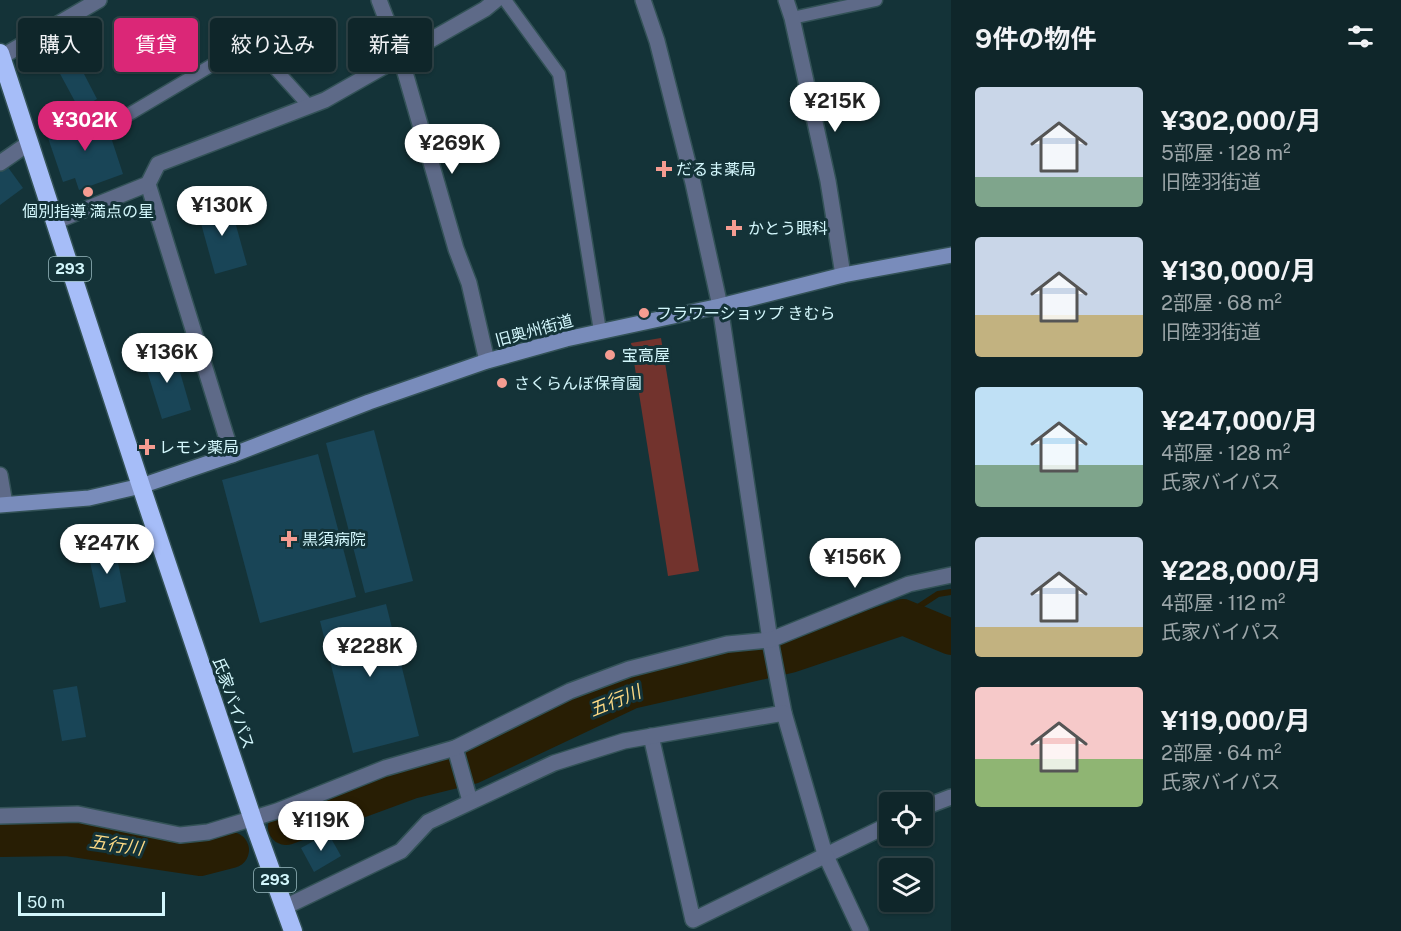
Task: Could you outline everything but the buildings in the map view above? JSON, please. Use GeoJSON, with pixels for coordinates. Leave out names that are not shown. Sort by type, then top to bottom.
{"type":"FeatureCollection","features":[{"type":"Feature","properties":{"kind":"highway","name":"293"},"geometry":{"type":"LineString","coordinates":[[1,55],[141,486]]}},
{"type":"Feature","properties":{"kind":"highway","name":"氏家バイパス"},"geometry":{"type":"LineString","coordinates":[[141,486],[252,819],[293,931]]}},
{"type":"Feature","properties":{"kind":"main road","name":"旧奥州街道"},"geometry":{"type":"LineString","coordinates":[[3,505],[89,498],[141,486],[487,361],[600,331],[720,306],[843,275],[951,255]]}},
{"type":"Feature","properties":{"kind":"street"},"geometry":{"type":"LineString","coordinates":[[1,55],[99,0]]}},
{"type":"Feature","properties":{"kind":"street"},"geometry":{"type":"LineString","coordinates":[[379,0],[386,18]]}},
{"type":"Feature","properties":{"kind":"street"},"geometry":{"type":"LineString","coordinates":[[432,38],[485,9],[496,0]]}},
{"type":"Feature","properties":{"kind":"street"},"geometry":{"type":"LineString","coordinates":[[643,0],[657,41],[691,172],[720,306],[771,644],[784,713],[825,854],[861,931]]}},
{"type":"Feature","properties":{"kind":"street"},"geometry":{"type":"LineString","coordinates":[[786,0],[828,181],[843,275]]}},
{"type":"Feature","properties":{"kind":"street"},"geometry":{"type":"LineString","coordinates":[[54,222],[148,184],[158,164],[325,100],[372,72]]}},
{"type":"Feature","properties":{"kind":"street"},"geometry":{"type":"LineString","coordinates":[[405,72],[456,249],[469,283],[487,361]]}},
{"type":"Feature","properties":{"kind":"street"},"geometry":{"type":"LineString","coordinates":[[0,163],[29,143]]}},
{"type":"Feature","properties":{"kind":"street"},"geometry":{"type":"LineString","coordinates":[[148,184],[232,454]]}},
{"type":"Feature","properties":{"kind":"street"},"geometry":{"type":"LineString","coordinates":[[0,475],[3,505]]}},
{"type":"Feature","properties":{"kind":"street"},"geometry":{"type":"LineString","coordinates":[[0,816],[78,814],[180,835],[208,832],[252,819],[385,768],[456,752],[570,691],[628,669],[728,644],[771,644],[909,584],[951,575]]}},
{"type":"Feature","properties":{"kind":"street"},"geometry":{"type":"LineString","coordinates":[[285,907],[401,851],[428,822],[555,763],[624,741],[784,713]]}},
{"type":"Feature","properties":{"kind":"street"},"geometry":{"type":"LineString","coordinates":[[651,736],[693,920],[879,829]]}},
{"type":"Feature","properties":{"kind":"street"},"geometry":{"type":"LineString","coordinates":[[456,752],[470,801]]}},
{"type":"Feature","properties":{"kind":"street"},"geometry":{"type":"LineString","coordinates":[[933,804],[951,797]]}},
{"type":"Feature","properties":{"kind":"lane"},"geometry":{"type":"LineString","coordinates":[[505,0],[559,74],[600,331]]}},
{"type":"Feature","properties":{"kind":"lane"},"geometry":{"type":"LineString","coordinates":[[792,18],[876,0]]}},
{"type":"Feature","properties":{"kind":"lane"},"geometry":{"type":"LineString","coordinates":[[126,116],[251,42],[309,106]]}},
{"type":"Feature","properties":{"kind":"shaded area"},"geometry":{"type":"Polygon","coordinates":[[[661,338],[699,571],[668,576],[631,343],[661,338]]]}},
{"type":"Feature","properties":{"kind":"waterway"},"geometry":{"type":"LineString","coordinates":[[903,617],[938,594],[951,592]]}},
{"type":"Feature","properties":{"kind":"waterway","name":"五行川"},"geometry":{"type":"LineString","coordinates":[[286,827],[411,781],[472,766],[631,691],[790,655],[903,617],[951,637]]}},
{"type":"Feature","properties":{"kind":"waterway","name":"五行川"},"geometry":{"type":"LineString","coordinates":[[0,839],[66,838],[200,858],[231,850]]}},
{"type":"Feature","properties":{"kind":"place","name":"だるま薬局"},"geometry":{"type":"Point","coordinates":[664,169]}},
{"type":"Feature","properties":{"kind":"place","name":"個別指導 満点の星"},"geometry":{"type":"Point","coordinates":[88,192]}},
{"type":"Feature","properties":{"kind":"place","name":"かとう眼科"},"geometry":{"type":"Point","coordinates":[734,228]}},
{"type":"Feature","properties":{"kind":"place","name":"フラワーショップ きむら"},"geometry":{"type":"Point","coordinates":[644,313]}},
{"type":"Feature","properties":{"kind":"place","name":"宝高屋"},"geometry":{"type":"Point","coordinates":[610,355]}},
{"type":"Feature","properties":{"kind":"place","name":"さくらんぼ保育園"},"geometry":{"type":"Point","coordinates":[502,383]}},
{"type":"Feature","properties":{"kind":"place","name":"レモン薬局"},"geometry":{"type":"Point","coordinates":[147,447]}},
{"type":"Feature","properties":{"kind":"place","name":"黒須病院"},"geometry":{"type":"Point","coordinates":[289,539]}}]}
